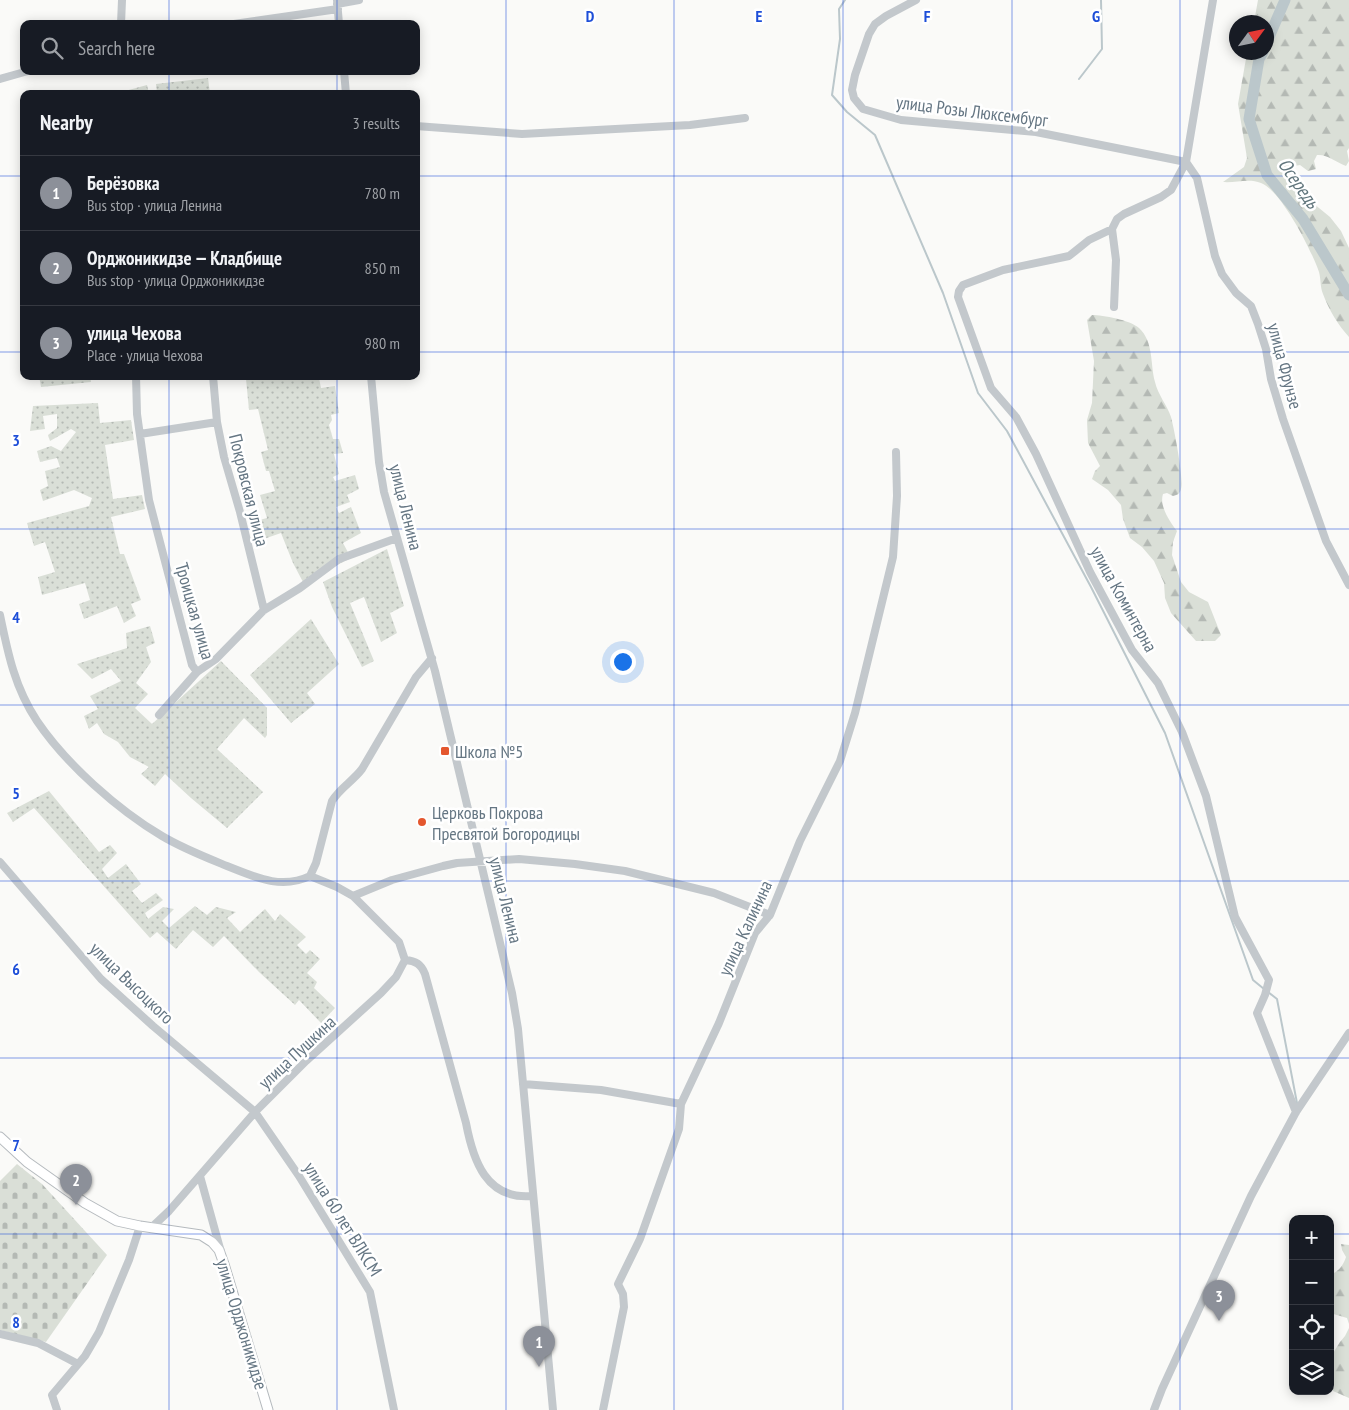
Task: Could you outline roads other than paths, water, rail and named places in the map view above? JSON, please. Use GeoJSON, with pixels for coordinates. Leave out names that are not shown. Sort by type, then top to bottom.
{"type":"FeatureCollection","features":[{"type":"Feature","properties":{"kind":"main road","name":"улица Орджоникидзе"},"geometry":{"type":"LineString","coordinates":[[0,1137],[27,1162],[85,1203],[117,1221],[201,1235],[212,1242],[219,1250],[224,1264],[268,1410]]}},
{"type":"Feature","properties":{"kind":"street"},"geometry":{"type":"LineString","coordinates":[[121,20],[122,0]]}},
{"type":"Feature","properties":{"kind":"street"},"geometry":{"type":"LineString","coordinates":[[256,20],[359,0]]}},
{"type":"Feature","properties":{"kind":"street","name":"улица Розы Люксембург"},"geometry":{"type":"LineString","coordinates":[[916,0],[886,16],[875,24],[869,34],[852,90],[854,98],[863,110],[901,120],[1036,132],[1186,162]]}},
{"type":"Feature","properties":{"kind":"street"},"geometry":{"type":"LineString","coordinates":[[1114,307],[1116,260],[1112,229],[1116,220],[1124,214],[1161,197],[1171,190],[1186,162],[1213,0]]}},
{"type":"Feature","properties":{"kind":"street"},"geometry":{"type":"LineString","coordinates":[[338,5],[339,20]]}},
{"type":"Feature","properties":{"kind":"street"},"geometry":{"type":"LineString","coordinates":[[0,79],[20,73]]}},
{"type":"Feature","properties":{"kind":"street"},"geometry":{"type":"LineString","coordinates":[[344,75],[346,90]]}},
{"type":"Feature","properties":{"kind":"street"},"geometry":{"type":"LineString","coordinates":[[420,126],[522,134],[690,125],[746,118]]}},
{"type":"Feature","properties":{"kind":"street","name":"улица Фрунзе"},"geometry":{"type":"LineString","coordinates":[[1186,162],[1198,178],[1215,256],[1222,274],[1236,293],[1251,306],[1258,324],[1283,420],[1326,541],[1349,585]]}},
{"type":"Feature","properties":{"kind":"street","name":"улица Коминтерна"},"geometry":{"type":"LineString","coordinates":[[1112,229],[1089,240],[1069,256],[1003,270],[963,285],[959,290],[958,297],[991,388],[1016,416],[1036,454],[1095,580],[1132,650],[1158,683],[1182,732],[1206,796],[1235,917],[1269,980],[1257,1013],[1296,1112]]}},
{"type":"Feature","properties":{"kind":"street","name":"Троицкая улица"},"geometry":{"type":"LineString","coordinates":[[136,380],[137,414],[149,500],[192,664],[197,672],[216,659],[264,610],[300,588],[339,559],[397,538]]}},
{"type":"Feature","properties":{"kind":"street","name":"Покровская улица"},"geometry":{"type":"LineString","coordinates":[[213,380],[217,422],[224,457],[240,512],[264,610]]}},
{"type":"Feature","properties":{"kind":"street","name":"улица Ленина"},"geometry":{"type":"LineString","coordinates":[[371,380],[381,477],[432,658],[512,993],[523,1084],[552,1410]]}},
{"type":"Feature","properties":{"kind":"street"},"geometry":{"type":"LineString","coordinates":[[140,434],[217,422]]}},
{"type":"Feature","properties":{"kind":"street","name":"улица Калинина"},"geometry":{"type":"LineString","coordinates":[[603,1410],[624,1307],[623,1294],[618,1284],[640,1239],[676,1138],[679,1129],[681,1104],[719,1023],[755,933],[770,914],[800,841],[840,761],[855,713],[893,557],[897,496],[896,452]]}},
{"type":"Feature","properties":{"kind":"street"},"geometry":{"type":"LineString","coordinates":[[0,615],[12,669],[25,702],[53,743],[90,781],[162,836],[264,881],[299,881],[310,876],[316,863],[332,801],[336,794],[356,778],[416,677],[432,658]]}},
{"type":"Feature","properties":{"kind":"street"},"geometry":{"type":"LineString","coordinates":[[159,715],[197,672]]}},
{"type":"Feature","properties":{"kind":"street"},"geometry":{"type":"LineString","coordinates":[[353,896],[392,880],[443,866],[519,859],[625,871],[714,893],[770,914]]}},
{"type":"Feature","properties":{"kind":"street","name":"улица Высоцкого"},"geometry":{"type":"LineString","coordinates":[[0,862],[101,979],[255,1112]]}},
{"type":"Feature","properties":{"kind":"street"},"geometry":{"type":"LineString","coordinates":[[310,876],[338,887],[353,896],[399,942],[405,960],[418,963],[425,974],[466,1123],[470,1147],[477,1165],[489,1180],[506,1194],[520,1197],[532,1196]]}},
{"type":"Feature","properties":{"kind":"street","name":"улица Пушкина"},"geometry":{"type":"LineString","coordinates":[[151,1228],[169,1211],[255,1112],[306,1061],[381,993],[396,977],[405,960]]}},
{"type":"Feature","properties":{"kind":"street"},"geometry":{"type":"LineString","coordinates":[[1154,1410],[1251,1196],[1296,1112],[1349,1033]]}},
{"type":"Feature","properties":{"kind":"street"},"geometry":{"type":"LineString","coordinates":[[523,1084],[601,1090],[681,1104]]}},
{"type":"Feature","properties":{"kind":"street","name":"улица 60 лет ВЛКСМ"},"geometry":{"type":"LineString","coordinates":[[255,1112],[299,1176],[370,1292],[394,1410]]}},
{"type":"Feature","properties":{"kind":"street"},"geometry":{"type":"LineString","coordinates":[[200,1176],[224,1264]]}},
{"type":"Feature","properties":{"kind":"street"},"geometry":{"type":"LineString","coordinates":[[57,1410],[52,1395],[85,1356],[99,1332],[129,1260],[140,1226]]}},
{"type":"Feature","properties":{"kind":"street"},"geometry":{"type":"LineString","coordinates":[[0,1334],[38,1343],[78,1364]]}},
{"type":"Feature","properties":{"kind":"waterway"},"geometry":{"type":"LineString","coordinates":[[845,0],[839,9],[840,39],[832,95],[847,112],[875,135],[943,293],[978,393],[1007,431],[1091,587],[1165,733],[1253,980],[1264,989]]}},
{"type":"Feature","properties":{"kind":"waterway"},"geometry":{"type":"LineString","coordinates":[[1079,79],[1102,49],[1101,0]]}},
{"type":"Feature","properties":{"kind":"waterway","name":"Осередь"},"geometry":{"type":"LineString","coordinates":[[1274,25],[1285,0]]}},
{"type":"Feature","properties":{"kind":"waterway","name":"Осередь"},"geometry":{"type":"LineString","coordinates":[[1259,60],[1249,119],[1267,175],[1303,219],[1349,295]]}},
{"type":"Feature","properties":{"kind":"waterway"},"geometry":{"type":"LineString","coordinates":[[1268,992],[1277,999],[1297,1103]]}},
{"type":"Feature","properties":{"kind":"place","name":"Школа №5"},"geometry":{"type":"Point","coordinates":[445,751]}},
{"type":"Feature","properties":{"kind":"place","name":"Церковь Покрова Пресвятой Богородицы"},"geometry":{"type":"Point","coordinates":[422,822]}},
{"type":"Feature","properties":{"kind":"place","name":"Орджоникидзе — Кладбище"},"geometry":{"type":"Point","coordinates":[76,1205]}},
{"type":"Feature","properties":{"kind":"place","name":"улица Чехова"},"geometry":{"type":"Point","coordinates":[1219,1321]}},
{"type":"Feature","properties":{"kind":"place","name":"Берёзовка"},"geometry":{"type":"Point","coordinates":[539,1367]}}]}
